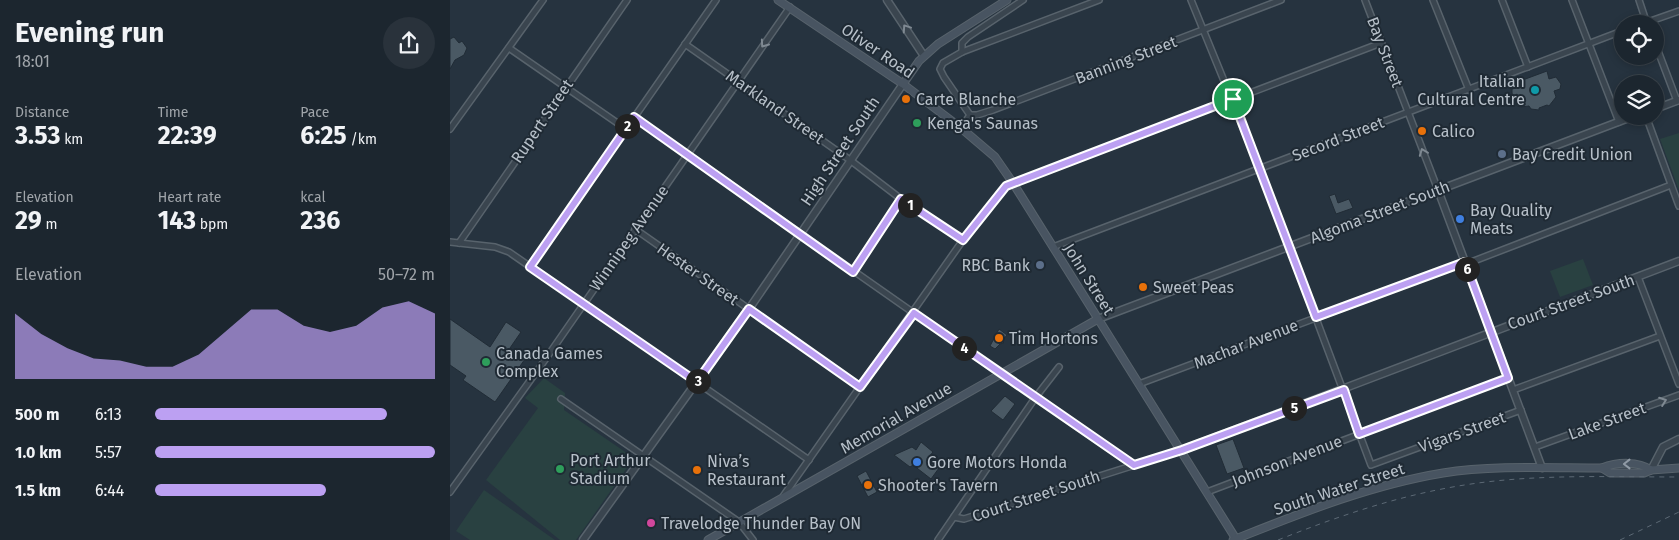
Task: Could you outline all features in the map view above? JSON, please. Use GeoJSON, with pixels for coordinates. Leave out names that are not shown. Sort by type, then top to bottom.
{"type":"FeatureCollection","features":[{"type":"Feature","properties":{"kind":"main road","name":"Oliver Road"},"geometry":{"type":"LineString","coordinates":[[778,0],[903,84],[961,128]]}},
{"type":"Feature","properties":{"kind":"main road","name":"High Street South"},"geometry":{"type":"LineString","coordinates":[[903,84],[924,56],[938,44],[1007,0]]}},
{"type":"Feature","properties":{"kind":"main road","name":"John Street"},"geometry":{"type":"LineString","coordinates":[[961,128],[994,157],[1013,183],[1182,450],[1235,539]]}},
{"type":"Feature","properties":{"kind":"main road","name":"Memorial Avenue"},"geometry":{"type":"LineString","coordinates":[[708,540],[1098,319]]}},
{"type":"Feature","properties":{"kind":"main road","name":"South Water Street"},"geometry":{"type":"LineString","coordinates":[[1235,539],[1344,498],[1400,482],[1445,473],[1542,468],[1602,468],[1611,464],[1643,464],[1651,470],[1679,468]]}},
{"type":"Feature","properties":{"kind":"street"},"geometry":{"type":"LineString","coordinates":[[450,129],[543,0]]}},
{"type":"Feature","properties":{"kind":"street","name":"Rupert Street"},"geometry":{"type":"LineString","coordinates":[[459,243],[565,86],[626,0]]}},
{"type":"Feature","properties":{"kind":"street"},"geometry":{"type":"LineString","coordinates":[[530,267],[716,0]]}},
{"type":"Feature","properties":{"kind":"street"},"geometry":{"type":"LineString","coordinates":[[887,0],[924,56]]}},
{"type":"Feature","properties":{"kind":"street"},"geometry":{"type":"LineString","coordinates":[[962,52],[962,44],[968,37],[1023,0]]}},
{"type":"Feature","properties":{"kind":"street"},"geometry":{"type":"LineString","coordinates":[[961,128],[970,115],[944,77],[940,69],[943,63],[962,52],[1099,0]]}},
{"type":"Feature","properties":{"kind":"street"},"geometry":{"type":"LineString","coordinates":[[1192,0],[1260,169],[1359,434]]}},
{"type":"Feature","properties":{"kind":"street","name":"Banning Street"},"geometry":{"type":"LineString","coordinates":[[970,115],[985,112],[1281,0]]}},
{"type":"Feature","properties":{"kind":"street","name":"Bay Street"},"geometry":{"type":"LineString","coordinates":[[1365,0],[1542,468]]}},
{"type":"Feature","properties":{"kind":"street"},"geometry":{"type":"LineString","coordinates":[[1432,0],[1469,90]]}},
{"type":"Feature","properties":{"kind":"street"},"geometry":{"type":"LineString","coordinates":[[1502,0],[1528,67]]}},
{"type":"Feature","properties":{"kind":"street"},"geometry":{"type":"LineString","coordinates":[[1572,0],[1614,109]]}},
{"type":"Feature","properties":{"kind":"street"},"geometry":{"type":"LineString","coordinates":[[1639,0],[1644,15]]}},
{"type":"Feature","properties":{"kind":"street","name":"Winnipeg Avenue"},"geometry":{"type":"LineString","coordinates":[[450,492],[790,7]]}},
{"type":"Feature","properties":{"kind":"street"},"geometry":{"type":"LineString","coordinates":[[1664,16],[1679,11]]}},
{"type":"Feature","properties":{"kind":"street","name":"Secord Street"},"geometry":{"type":"LineString","coordinates":[[1053,248],[1614,34]]}},
{"type":"Feature","properties":{"kind":"street"},"geometry":{"type":"LineString","coordinates":[[781,500],[914,313],[963,240],[1006,186],[1381,42]]}},
{"type":"Feature","properties":{"kind":"street","name":"Markland Street"},"geometry":{"type":"LineString","coordinates":[[685,44],[850,160],[901,199],[963,240]]}},
{"type":"Feature","properties":{"kind":"street"},"geometry":{"type":"LineString","coordinates":[[509,48],[626,129]]}},
{"type":"Feature","properties":{"kind":"street"},"geometry":{"type":"LineString","coordinates":[[1664,65],[1678,100],[1664,105]]}},
{"type":"Feature","properties":{"kind":"street","name":"High Street South"},"geometry":{"type":"LineString","coordinates":[[583,540],[749,309],[903,84]]}},
{"type":"Feature","properties":{"kind":"street"},"geometry":{"type":"LineString","coordinates":[[634,117],[853,272],[1134,465]]}},
{"type":"Feature","properties":{"kind":"street","name":"Algoma Street South"},"geometry":{"type":"LineString","coordinates":[[1098,319],[1614,124]]}},
{"type":"Feature","properties":{"kind":"street"},"geometry":{"type":"LineString","coordinates":[[1649,125],[1679,206]]}},
{"type":"Feature","properties":{"kind":"street","name":"Machar Avenue"},"geometry":{"type":"LineString","coordinates":[[1139,384],[1672,185]]}},
{"type":"Feature","properties":{"kind":"street"},"geometry":{"type":"LineString","coordinates":[[853,272],[901,199]]}},
{"type":"Feature","properties":{"kind":"street","name":"Hester Street"},"geometry":{"type":"LineString","coordinates":[[635,229],[860,387]]}},
{"type":"Feature","properties":{"kind":"street"},"geometry":{"type":"LineString","coordinates":[[450,242],[500,248],[809,460]]}},
{"type":"Feature","properties":{"kind":"street","name":"Court Street South"},"geometry":{"type":"LineString","coordinates":[[954,517],[964,519],[1182,450],[1344,390],[1679,261]]}},
{"type":"Feature","properties":{"kind":"street"},"geometry":{"type":"LineString","coordinates":[[1638,277],[1679,384]]}},
{"type":"Feature","properties":{"kind":"street"},"geometry":{"type":"LineString","coordinates":[[1513,390],[1660,336]]}},
{"type":"Feature","properties":{"kind":"street"},"geometry":{"type":"LineString","coordinates":[[938,540],[1035,398],[1059,368]]}},
{"type":"Feature","properties":{"kind":"street","name":"Johnson Avenue"},"geometry":{"type":"LineString","coordinates":[[1207,492],[1508,378]]}},
{"type":"Feature","properties":{"kind":"street","name":"Lake Street"},"geometry":{"type":"LineString","coordinates":[[1535,447],[1679,395]]}},
{"type":"Feature","properties":{"kind":"street"},"geometry":{"type":"LineString","coordinates":[[561,399],[739,522],[753,540]]}},
{"type":"Feature","properties":{"kind":"street","name":"Vigars Street"},"geometry":{"type":"LineString","coordinates":[[1359,434],[1371,465],[1521,410]]}},
{"type":"Feature","properties":{"kind":"street"},"geometry":{"type":"LineString","coordinates":[[1651,470],[1663,447],[1679,439]]}},
{"type":"Feature","properties":{"kind":"green space"},"geometry":{"type":"Polygon","coordinates":[[[1679,133],[1679,190],[1660,139],[1679,133]]]}},
{"type":"Feature","properties":{"kind":"green space"},"geometry":{"type":"Polygon","coordinates":[[[1583,259],[1593,285],[1560,297],[1550,271],[1583,259]]]}},
{"type":"Feature","properties":{"kind":"green space","name":"Port Arthur Stadium"},"geometry":{"type":"Polygon","coordinates":[[[544,378],[565,393],[564,410],[634,458],[576,540],[560,540],[486,480],[538,408],[525,398],[544,378]]]}},
{"type":"Feature","properties":{"kind":"green space"},"geometry":{"type":"Polygon","coordinates":[[[484,490],[555,540],[470,540],[456,531],[484,490]]]}},
{"type":"Feature","properties":{"kind":"building"},"geometry":{"type":"Polygon","coordinates":[[[454,37],[459,43],[462,41],[467,48],[464,55],[455,60],[450,69],[450,39],[454,37]]]}},
{"type":"Feature","properties":{"kind":"building","name":"Italian Cultural Centre"},"geometry":{"type":"Polygon","coordinates":[[[1547,71],[1549,79],[1556,77],[1561,84],[1560,89],[1554,91],[1556,97],[1549,106],[1539,108],[1539,110],[1531,109],[1529,106],[1517,106],[1515,102],[1519,97],[1513,97],[1512,89],[1521,83],[1520,81],[1547,71]]]}},
{"type":"Feature","properties":{"kind":"building"},"geometry":{"type":"Polygon","coordinates":[[[1335,194],[1338,203],[1349,199],[1353,208],[1336,214],[1329,196],[1335,194]]]}},
{"type":"Feature","properties":{"kind":"building","name":"Canada Games Complex"},"geometry":{"type":"Polygon","coordinates":[[[450,319],[490,347],[506,322],[521,332],[510,348],[525,359],[495,402],[463,380],[466,376],[450,365],[450,319]]]}},
{"type":"Feature","properties":{"kind":"building","name":"Tim Hortons"},"geometry":{"type":"Polygon","coordinates":[[[999,329],[1007,335],[1002,341],[1004,343],[995,349],[990,346],[999,329]]]}},
{"type":"Feature","properties":{"kind":"building"},"geometry":{"type":"Polygon","coordinates":[[[1005,396],[1015,404],[1003,420],[991,411],[1005,396]]]}},
{"type":"Feature","properties":{"kind":"building"},"geometry":{"type":"Polygon","coordinates":[[[1233,439],[1244,468],[1227,474],[1216,445],[1233,439]]]}},
{"type":"Feature","properties":{"kind":"building","name":"Gore Motors Honda"},"geometry":{"type":"Polygon","coordinates":[[[921,442],[933,452],[927,459],[939,468],[931,479],[913,465],[910,467],[894,455],[912,447],[916,450],[921,442]]]}},
{"type":"Feature","properties":{"kind":"building","name":"Shooter's Tavern"},"geometry":{"type":"Polygon","coordinates":[[[866,471],[877,492],[868,497],[857,476],[866,471]]]}},
{"type":"Feature","properties":{"kind":"railway"},"geometry":{"type":"LineString","coordinates":[[1278,540],[1373,506],[1421,493],[1471,484],[1549,477],[1679,477]]}},
{"type":"Feature","properties":{"kind":"railway"},"geometry":{"type":"LineString","coordinates":[[1620,540],[1679,512]]}},
{"type":"Feature","properties":{"kind":"place","name":"Italian Cultural Centre"},"geometry":{"type":"Point","coordinates":[1535,90]}},
{"type":"Feature","properties":{"kind":"place","name":"Carte Blanche"},"geometry":{"type":"Point","coordinates":[906,99]}},
{"type":"Feature","properties":{"kind":"place","name":"Kenga's Saunas"},"geometry":{"type":"Point","coordinates":[917,123]}},
{"type":"Feature","properties":{"kind":"place","name":"Calico"},"geometry":{"type":"Point","coordinates":[1422,131]}},
{"type":"Feature","properties":{"kind":"place","name":"Bay Credit Union"},"geometry":{"type":"Point","coordinates":[1502,154]}},
{"type":"Feature","properties":{"kind":"place","name":"Bay Quality Meats"},"geometry":{"type":"Point","coordinates":[1460,219]}},
{"type":"Feature","properties":{"kind":"place","name":"RBC Bank"},"geometry":{"type":"Point","coordinates":[1040,265]}},
{"type":"Feature","properties":{"kind":"place","name":"Sweet Peas"},"geometry":{"type":"Point","coordinates":[1143,287]}},
{"type":"Feature","properties":{"kind":"place","name":"Tim Hortons"},"geometry":{"type":"Point","coordinates":[999,338]}},
{"type":"Feature","properties":{"kind":"place","name":"Canada Games Complex"},"geometry":{"type":"Point","coordinates":[486,362]}},
{"type":"Feature","properties":{"kind":"place","name":"Gore Motors Honda"},"geometry":{"type":"Point","coordinates":[917,462]}},
{"type":"Feature","properties":{"kind":"place","name":"Port Arthur Stadium"},"geometry":{"type":"Point","coordinates":[560,469]}},
{"type":"Feature","properties":{"kind":"place","name":"Niva’s Restaurant"},"geometry":{"type":"Point","coordinates":[697,470]}},
{"type":"Feature","properties":{"kind":"place","name":"Shooter's Tavern"},"geometry":{"type":"Point","coordinates":[868,485]}},
{"type":"Feature","properties":{"kind":"place","name":"Travelodge Thunder Bay ON"},"geometry":{"type":"Point","coordinates":[651,523]}},
{"type":"Feature","properties":{"kind":"route"},"geometry":{"type":"LineString","coordinates":[[1233,99],[1316,317],[1465,262],[1508,378],[1359,434],[1344,390],[1182,450],[1134,465],[914,313],[860,387],[749,309],[697,382],[530,267],[634,117],[853,272],[901,199],[963,240],[1006,186],[1233,99]]}}]}
